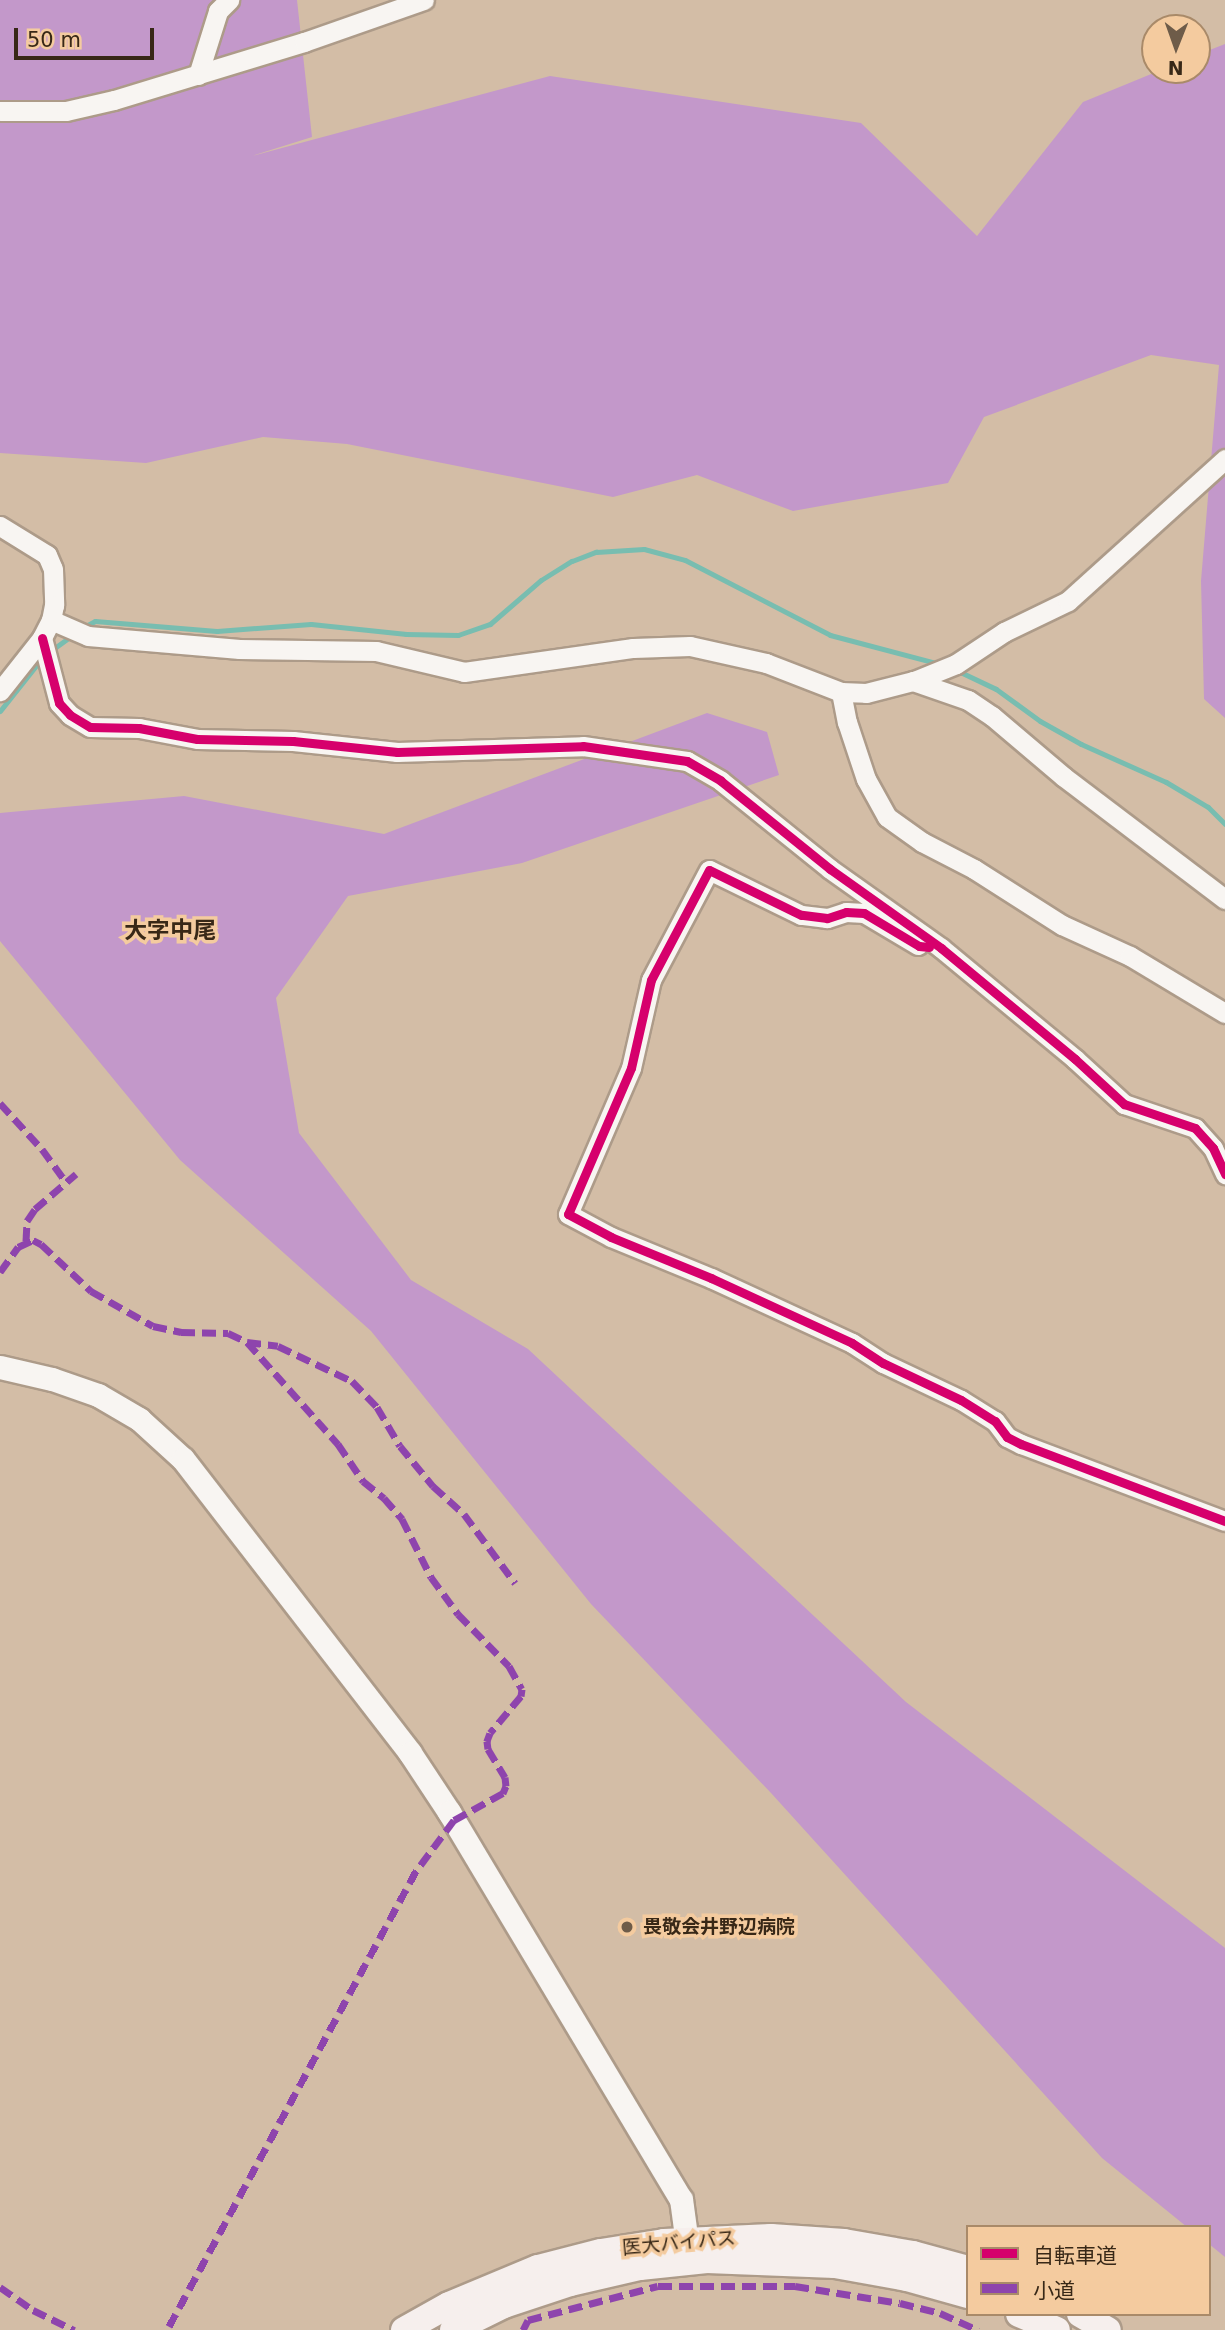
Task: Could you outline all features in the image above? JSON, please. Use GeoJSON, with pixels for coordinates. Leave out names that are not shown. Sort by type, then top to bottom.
{"type":"FeatureCollection","features":[{"type":"Feature","properties":{"kind":"main road","name":"医大バイパス"},"geometry":{"type":"LineString","coordinates":[[453,2330],[504,2305],[570,2283],[640,2267],[688,2250],[771,2237],[844,2242],[913,2254],[966,2268]]}},
{"type":"Feature","properties":{"kind":"main road","name":"医大バイパス"},"geometry":{"type":"LineString","coordinates":[[404,2330],[449,2305],[538,2268],[633,2245],[688,2250],[745,2260],[835,2265],[906,2278],[966,2294]]}},
{"type":"Feature","properties":{"kind":"main road"},"geometry":{"type":"LineString","coordinates":[[1024,2316],[1056,2330]]}},
{"type":"Feature","properties":{"kind":"main road"},"geometry":{"type":"LineString","coordinates":[[1084,2316],[1108,2330]]}},
{"type":"Feature","properties":{"kind":"street"},"geometry":{"type":"LineString","coordinates":[[198,75],[218,11],[229,0]]}},
{"type":"Feature","properties":{"kind":"street"},"geometry":{"type":"LineString","coordinates":[[0,111],[66,111],[198,75],[424,0]]}},
{"type":"Feature","properties":{"kind":"street"},"geometry":{"type":"LineString","coordinates":[[51,620],[96,638],[239,649],[376,651],[464,672],[633,648],[690,646],[766,663],[841,692],[866,693],[913,681],[956,664],[1004,632],[1068,601],[1225,459]]}},
{"type":"Feature","properties":{"kind":"street"},"geometry":{"type":"LineString","coordinates":[[0,526],[41,549],[51,561],[54,605],[51,620],[42,638],[0,691]]}},
{"type":"Feature","properties":{"kind":"street"},"geometry":{"type":"LineString","coordinates":[[42,638],[60,703],[80,723],[90,727],[139,728],[206,740],[293,741],[387,752],[583,746],[687,761],[721,781],[830,869],[941,948],[1124,1104],[1195,1128],[1213,1148],[1225,1174]]}},
{"type":"Feature","properties":{"kind":"street"},"geometry":{"type":"LineString","coordinates":[[913,681],[939,688],[977,705],[1063,777],[1225,899]]}},
{"type":"Feature","properties":{"kind":"street"},"geometry":{"type":"LineString","coordinates":[[841,692],[847,722],[866,779],[887,817],[922,842],[974,869],[1062,925],[1130,956],[1225,1013]]}},
{"type":"Feature","properties":{"kind":"street"},"geometry":{"type":"LineString","coordinates":[[941,948],[919,946],[864,914],[846,912],[827,918],[801,915],[709,870],[651,980],[627,1079],[568,1214],[611,1237],[711,1278],[852,1343],[883,1363],[961,1400],[995,1420],[1007,1437],[1021,1444],[1225,1521]]}},
{"type":"Feature","properties":{"kind":"street"},"geometry":{"type":"LineString","coordinates":[[0,1367],[52,1379],[98,1395],[139,1419],[183,1459],[402,1743],[449,1812],[681,2199],[688,2250]]}},
{"type":"Feature","properties":{"kind":"shaded area"},"geometry":{"type":"Polygon","coordinates":[[[0,0],[297,0],[312,137],[252,156],[550,76],[861,123],[977,236],[1083,102],[1141,78],[1141,84],[1211,84],[1211,50],[1225,44],[1225,718],[1204,699],[1201,581],[1219,365],[1151,355],[984,417],[948,483],[793,511],[697,475],[613,497],[347,444],[263,437],[146,463],[0,453],[0,0]]]}},
{"type":"Feature","properties":{"kind":"shaded area"},"geometry":{"type":"Polygon","coordinates":[[[707,713],[767,732],[779,775],[522,863],[348,896],[276,998],[299,1133],[411,1280],[528,1349],[906,1702],[1225,1948],[1225,2257],[1211,2246],[1211,2225],[1185,2225],[1102,2158],[771,1793],[591,1604],[371,1331],[180,1160],[0,941],[0,813],[184,796],[384,834],[707,713]]]}},
{"type":"Feature","properties":{"kind":"waterway"},"geometry":{"type":"LineString","coordinates":[[80,629],[95,621],[217,631],[311,624],[406,634],[458,635],[490,624],[541,580],[572,561],[596,552],[644,549],[685,560],[830,635],[940,664]]}},
{"type":"Feature","properties":{"kind":"waterway"},"geometry":{"type":"LineString","coordinates":[[49,652],[72,635]]}},
{"type":"Feature","properties":{"kind":"waterway"},"geometry":{"type":"LineString","coordinates":[[0,711],[42,658]]}},
{"type":"Feature","properties":{"kind":"waterway"},"geometry":{"type":"LineString","coordinates":[[956,670],[996,689],[1040,721],[1081,744],[1166,782],[1208,807],[1225,824]]}},
{"type":"Feature","properties":{"kind":"marked path"},"geometry":{"type":"LineString","coordinates":[[0,1103],[42,1149],[66,1182]]}},
{"type":"Feature","properties":{"kind":"marked path"},"geometry":{"type":"LineString","coordinates":[[26,1241],[27,1221],[35,1209],[76,1174]]}},
{"type":"Feature","properties":{"kind":"marked path"},"geometry":{"type":"LineString","coordinates":[[0,1272],[18,1247],[33,1240],[41,1244],[91,1291],[153,1326],[181,1332],[228,1333],[247,1342],[338,1444],[363,1481],[384,1498],[402,1519],[431,1577],[458,1614],[509,1666],[522,1689],[521,1696],[490,1733],[487,1741],[488,1749],[505,1777],[506,1786],[503,1793],[454,1820],[416,1871],[167,2330]]}},
{"type":"Feature","properties":{"kind":"marked path"},"geometry":{"type":"LineString","coordinates":[[247,1342],[278,1346],[352,1381],[377,1407],[400,1446],[433,1486],[464,1514],[515,1583]]}},
{"type":"Feature","properties":{"kind":"marked path"},"geometry":{"type":"LineString","coordinates":[[523,2330],[528,2320],[658,2286],[795,2286],[900,2303],[940,2313],[978,2330]]}},
{"type":"Feature","properties":{"kind":"marked path"},"geometry":{"type":"LineString","coordinates":[[0,2287],[33,2310],[74,2330]]}},
{"type":"Feature","properties":{"kind":"cycle path"},"geometry":{"type":"LineString","coordinates":[[42,638],[59,703],[70,715],[90,727],[139,728],[197,739],[293,741],[397,752],[583,746],[687,761],[721,781],[830,869],[941,948],[1075,1059],[1124,1104],[1195,1128],[1213,1148],[1225,1174]]}},
{"type":"Feature","properties":{"kind":"cycle path"},"geometry":{"type":"LineString","coordinates":[[929,947],[919,946],[864,913],[846,912],[827,918],[801,915],[709,870],[651,980],[631,1068],[568,1214],[611,1237],[711,1278],[852,1343],[883,1363],[961,1400],[995,1421],[1007,1437],[1021,1444],[1225,1521]]}},
{"type":"Feature","properties":{"kind":"place","name":"畏敬会井野辺病院"},"geometry":{"type":"Point","coordinates":[627,1927]}},
{"type":"Feature","properties":{"kind":"district","name":"大字中尾"},"geometry":{"type":"Point","coordinates":[170,930]}}]}
